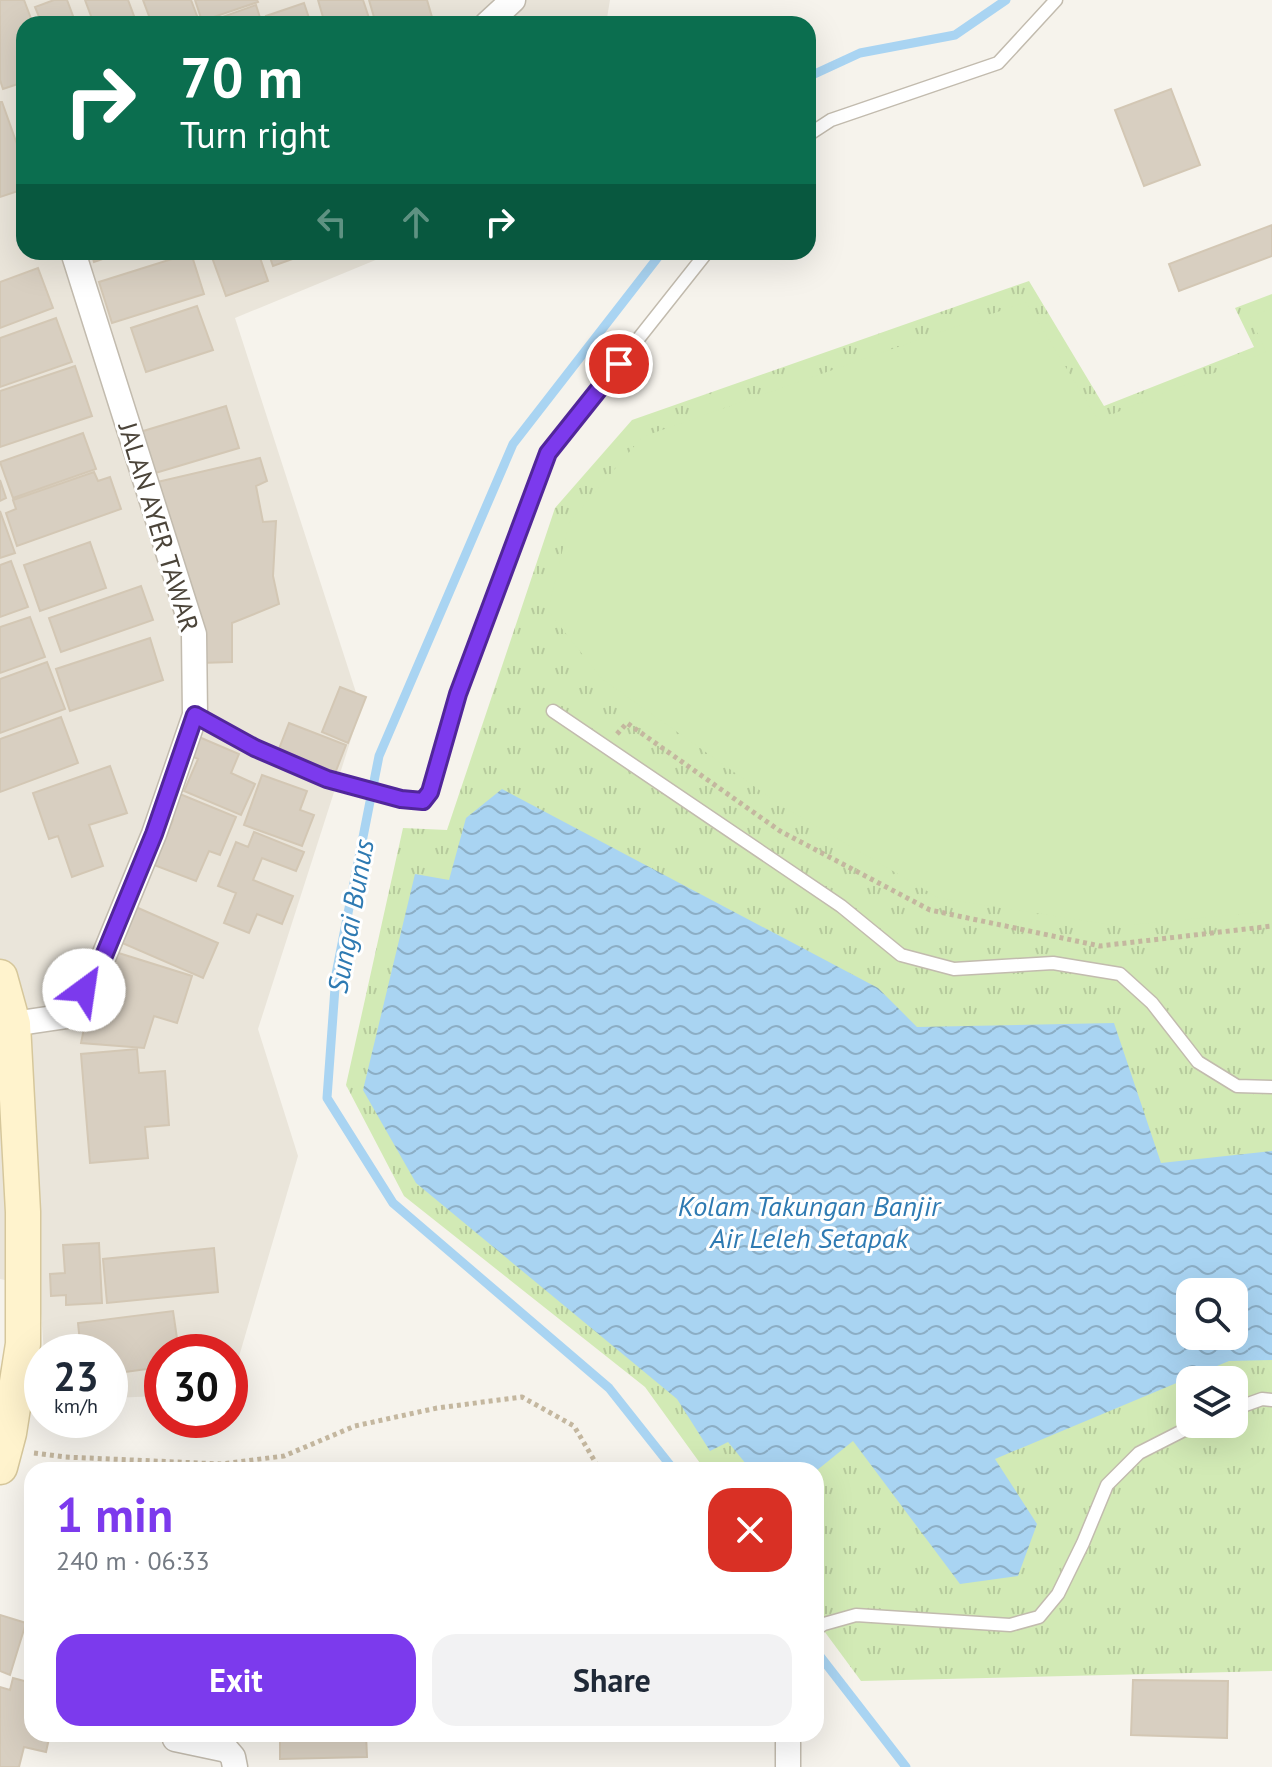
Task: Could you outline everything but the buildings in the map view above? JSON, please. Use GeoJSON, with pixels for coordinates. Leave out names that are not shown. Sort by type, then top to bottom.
{"type":"FeatureCollection","features":[{"type":"Feature","properties":{"kind":"main road"},"geometry":{"type":"LineString","coordinates":[[0,977],[13,1024],[23,1212],[23,1344],[3,1445]]}},
{"type":"Feature","properties":{"kind":"street"},"geometry":{"type":"LineString","coordinates":[[496,16],[513,0]]}},
{"type":"Feature","properties":{"kind":"street","name":"JALAN AYER TAWAR"},"geometry":{"type":"LineString","coordinates":[[13,1024],[67,1016],[101,963],[154,834],[195,715],[194,634],[76,260]]}},
{"type":"Feature","properties":{"kind":"street"},"geometry":{"type":"LineString","coordinates":[[189,1742],[227,1750],[233,1757],[235,1767]]}},
{"type":"Feature","properties":{"kind":"lane"},"geometry":{"type":"LineString","coordinates":[[816,130],[831,120],[998,63],[1056,0]]}},
{"type":"Feature","properties":{"kind":"lane"},"geometry":{"type":"LineString","coordinates":[[195,715],[255,748],[327,779],[401,799],[423,801],[430,792],[458,694],[548,453],[701,260]]}},
{"type":"Feature","properties":{"kind":"lane"},"geometry":{"type":"LineString","coordinates":[[553,711],[841,906],[901,955],[954,969],[1053,963],[1120,974],[1152,1003],[1198,1062],[1237,1086],[1272,1087]]}},
{"type":"Feature","properties":{"kind":"lane"},"geometry":{"type":"LineString","coordinates":[[1248,1404],[1262,1399],[1272,1400]]}},
{"type":"Feature","properties":{"kind":"lane"},"geometry":{"type":"LineString","coordinates":[[824,1626],[856,1615],[1010,1625],[1039,1617],[1058,1594],[1107,1485],[1139,1453],[1176,1434]]}},
{"type":"Feature","properties":{"kind":"path"},"geometry":{"type":"LineString","coordinates":[[605,746],[627,723],[780,831],[930,910],[1100,946],[1272,926]]}},
{"type":"Feature","properties":{"kind":"path"},"geometry":{"type":"LineString","coordinates":[[237,1462],[284,1456],[355,1426],[437,1408],[522,1397],[574,1426],[595,1462]]}},
{"type":"Feature","properties":{"kind":"path"},"geometry":{"type":"LineString","coordinates":[[3,1445],[65,1457],[176,1462]]}},
{"type":"Feature","properties":{"kind":"shaded area"},"geometry":{"type":"Polygon","coordinates":[[[0,0],[610,0],[607,16],[16,16],[16,260],[376,260],[235,318],[361,708],[258,1029],[298,1156],[246,1334],[144,1334],[144,1397],[128,1397],[128,1334],[43,1334],[39,1287],[0,1279],[0,0]]]}},
{"type":"Feature","properties":{"kind":"green space"},"geometry":{"type":"Polygon","coordinates":[[[1029,281],[1104,406],[1254,347],[1235,308],[1272,294],[1272,1671],[861,1681],[824,1631],[824,1462],[699,1462],[645,1387],[404,1196],[346,1085],[403,828],[447,830],[555,508],[632,420],[1029,281]]]}},
{"type":"Feature","properties":{"kind":"green space"},"geometry":{"type":"Polygon","coordinates":[[[1026,302],[1098,420],[1266,352],[1250,317],[1272,308],[1272,911],[1119,926],[939,898],[785,808],[602,679],[548,611],[569,523],[642,437],[1026,302]]]}},
{"type":"Feature","properties":{"kind":"water","name":"Kolam Takungan Banjir Air Leleh Setapak"},"geometry":{"type":"Polygon","coordinates":[[[502,789],[878,988],[917,1027],[1114,1023],[1161,1163],[1272,1151],[1272,1360],[1229,1361],[1217,1366],[1176,1366],[1176,1383],[995,1459],[1037,1524],[1018,1576],[960,1584],[853,1441],[824,1465],[824,1462],[744,1462],[728,1442],[710,1451],[677,1399],[416,1183],[363,1090],[415,874],[449,880],[466,818],[502,789]]]}},
{"type":"Feature","properties":{"kind":"waterway","name":"Sungai Bunus"},"geometry":{"type":"LineString","coordinates":[[816,73],[860,53],[955,35],[1006,0]]}},
{"type":"Feature","properties":{"kind":"waterway","name":"Sungai Bunus"},"geometry":{"type":"LineString","coordinates":[[656,260],[513,444],[379,756],[336,974],[327,1098],[393,1203],[609,1388],[668,1462]]}},
{"type":"Feature","properties":{"kind":"waterway","name":"Sungai Bunus"},"geometry":{"type":"LineString","coordinates":[[824,1661],[906,1767]]}},
{"type":"Feature","properties":{"kind":"route"},"geometry":{"type":"LineString","coordinates":[[84,990],[101,963],[154,834],[195,715],[255,748],[327,779],[401,799],[423,801],[430,792],[458,694],[548,453],[619,364]]}}]}
